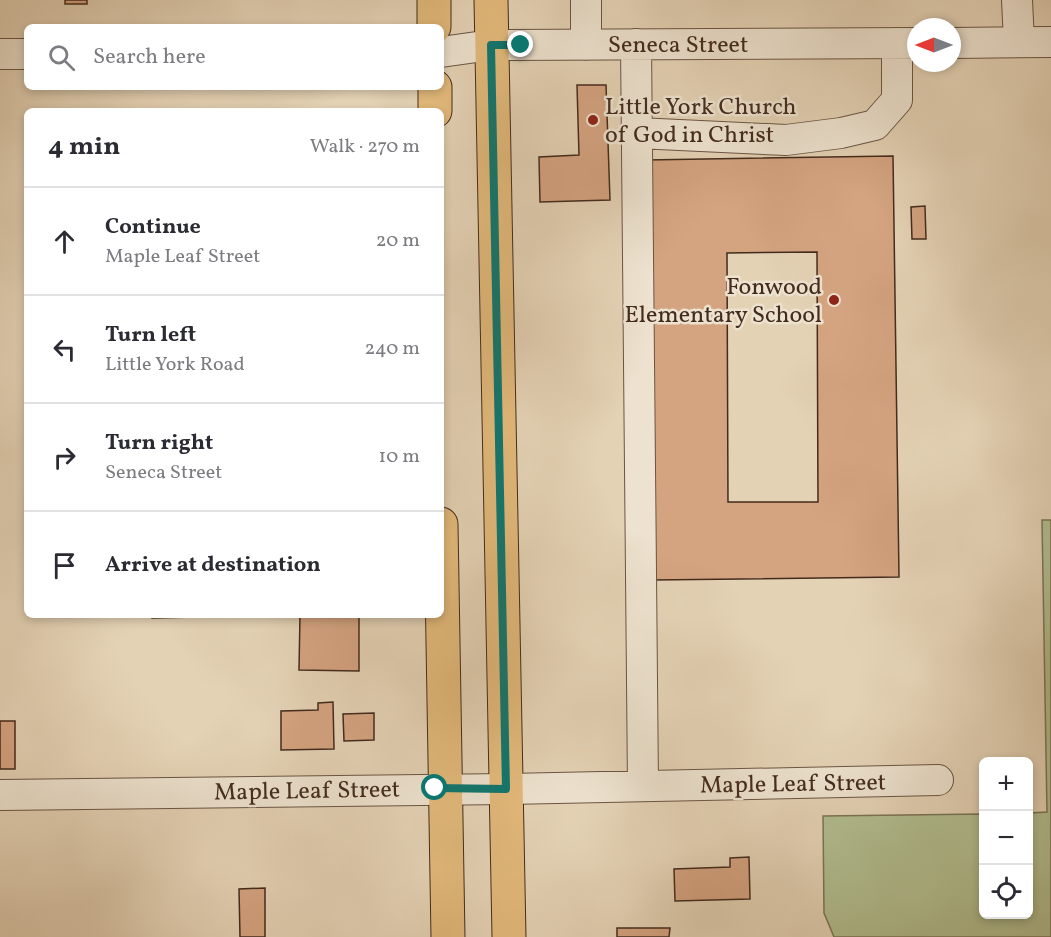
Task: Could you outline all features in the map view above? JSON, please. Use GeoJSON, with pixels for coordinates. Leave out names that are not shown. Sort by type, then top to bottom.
{"type":"FeatureCollection","features":[{"type":"Feature","properties":{"kind":"main road"},"geometry":{"type":"LineString","coordinates":[[434,0],[434,24]]}},
{"type":"Feature","properties":{"kind":"main road"},"geometry":{"type":"LineString","coordinates":[[491,0],[509,937]]}},
{"type":"Feature","properties":{"kind":"main road"},"geometry":{"type":"LineString","coordinates":[[435,90],[435,108]]}},
{"type":"Feature","properties":{"kind":"main road"},"geometry":{"type":"LineString","coordinates":[[442,618],[448,937]]}},
{"type":"Feature","properties":{"kind":"street"},"geometry":{"type":"LineString","coordinates":[[586,0],[586,45]]}},
{"type":"Feature","properties":{"kind":"street"},"geometry":{"type":"LineString","coordinates":[[1017,0],[1019,42]]}},
{"type":"Feature","properties":{"kind":"street"},"geometry":{"type":"LineString","coordinates":[[961,43],[1051,42]]}},
{"type":"Feature","properties":{"kind":"street","name":"Seneca Street"},"geometry":{"type":"LineString","coordinates":[[444,52],[491,45],[906,43]]}},
{"type":"Feature","properties":{"kind":"street"},"geometry":{"type":"LineString","coordinates":[[637,133],[786,140],[875,125],[897,100],[906,43]]}},
{"type":"Feature","properties":{"kind":"street"},"geometry":{"type":"LineString","coordinates":[[636,44],[643,786]]}},
{"type":"Feature","properties":{"kind":"street"},"geometry":{"type":"LineString","coordinates":[[0,54],[24,54]]}},
{"type":"Feature","properties":{"kind":"street","name":"Maple Leaf Street"},"geometry":{"type":"LineString","coordinates":[[0,795],[506,789],[938,780]]}},
{"type":"Feature","properties":{"kind":"green space"},"geometry":{"type":"Polygon","coordinates":[[[1042,520],[1051,520],[1051,937],[834,937],[824,913],[823,816],[979,814],[979,919],[1033,919],[1033,813],[1047,812],[1042,520]]]}},
{"type":"Feature","properties":{"kind":"building"},"geometry":{"type":"Polygon","coordinates":[[[65,0],[87,0],[87,4],[65,4],[65,0]]]}},
{"type":"Feature","properties":{"kind":"building","name":"Little York Church of God in Christ"},"geometry":{"type":"Polygon","coordinates":[[[577,85],[606,85],[610,200],[540,202],[539,157],[579,155],[577,85]]]}},
{"type":"Feature","properties":{"kind":"building"},"geometry":{"type":"Polygon","coordinates":[[[893,156],[899,577],[652,580],[646,160],[893,156]],[[817,252],[727,253],[728,502],[818,502],[817,252]]]}},
{"type":"Feature","properties":{"kind":"building"},"geometry":{"type":"Polygon","coordinates":[[[925,206],[926,239],[912,239],[911,207],[925,206]]]}},
{"type":"Feature","properties":{"kind":"building"},"geometry":{"type":"Polygon","coordinates":[[[300,618],[359,618],[359,671],[299,670],[300,618]]]}},
{"type":"Feature","properties":{"kind":"building"},"geometry":{"type":"Polygon","coordinates":[[[333,702],[334,749],[281,750],[281,711],[318,710],[318,703],[333,702]]]}},
{"type":"Feature","properties":{"kind":"building"},"geometry":{"type":"Polygon","coordinates":[[[374,713],[374,740],[344,741],[343,714],[374,713]]]}},
{"type":"Feature","properties":{"kind":"building"},"geometry":{"type":"Polygon","coordinates":[[[0,721],[15,721],[15,769],[0,769],[0,721]]]}},
{"type":"Feature","properties":{"kind":"building"},"geometry":{"type":"Polygon","coordinates":[[[749,857],[750,899],[675,901],[674,869],[730,867],[730,858],[749,857]]]}},
{"type":"Feature","properties":{"kind":"building"},"geometry":{"type":"Polygon","coordinates":[[[265,888],[265,937],[240,937],[239,889],[265,888]]]}},
{"type":"Feature","properties":{"kind":"building"},"geometry":{"type":"Polygon","coordinates":[[[617,928],[670,928],[669,937],[617,937],[617,928]]]}},
{"type":"Feature","properties":{"kind":"place","name":"Little York Church of God in Christ"},"geometry":{"type":"Point","coordinates":[593,120]}},
{"type":"Feature","properties":{"kind":"place","name":"Fonwood Elementary School"},"geometry":{"type":"Point","coordinates":[834,300]}},
{"type":"Feature","properties":{"kind":"route"},"geometry":{"type":"LineString","coordinates":[[435,788],[506,789],[491,45],[521,45]]}}]}
